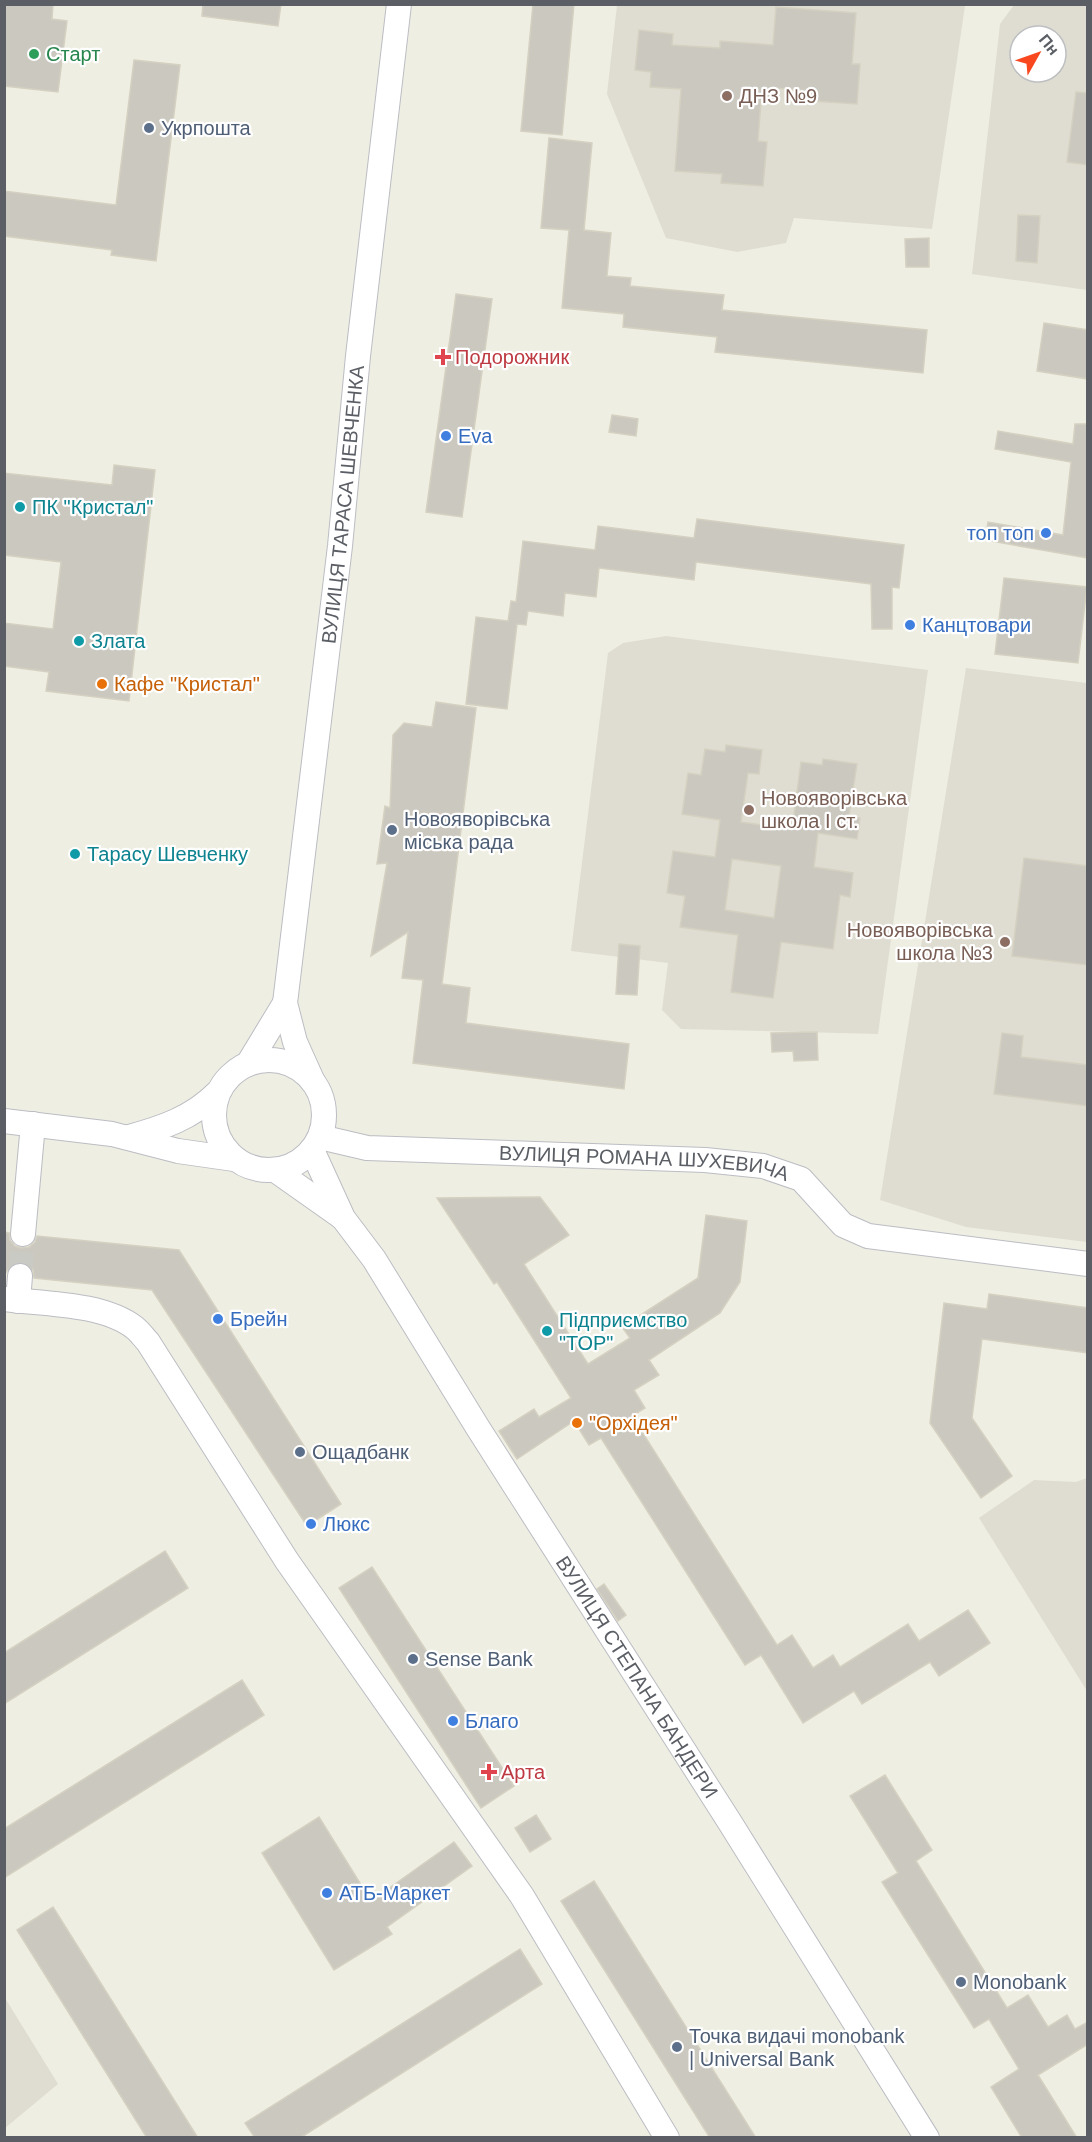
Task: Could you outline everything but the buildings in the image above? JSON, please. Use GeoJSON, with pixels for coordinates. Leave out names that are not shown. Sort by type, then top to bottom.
{"type":"FeatureCollection","features":[{"type":"Feature","properties":{"kind":"street","name":"ВУЛИЦЯ ТАРАСА ШЕВЧЕНКА"},"geometry":{"type":"LineString","coordinates":[[313,1082],[295,1042],[285,1004],[340,546],[358,356],[399,4]]}},
{"type":"Feature","properties":{"kind":"street","name":"ВУЛИЦЯ ТАРАСА ШЕВЧЕНКА"},"geometry":{"type":"LineString","coordinates":[[248,1064],[285,1004]]}},
{"type":"Feature","properties":{"kind":"street"},"geometry":{"type":"LineString","coordinates":[[262,1060],[276,1060],[291,1064],[313,1082],[324,1109],[324,1123],[316,1143],[302,1160],[289,1167],[261,1170],[234,1159],[224,1149],[217,1136],[214,1107],[225,1081],[236,1071],[262,1060]]}},
{"type":"Feature","properties":{"kind":"street"},"geometry":{"type":"LineString","coordinates":[[127,1138],[189,1116],[206,1105],[218,1093]]}},
{"type":"Feature","properties":{"kind":"street"},"geometry":{"type":"LineString","coordinates":[[4,1121],[100,1132],[178,1151],[234,1159]]}},
{"type":"Feature","properties":{"kind":"street"},"geometry":{"type":"LineString","coordinates":[[24,1234],[33,1124]]}},
{"type":"Feature","properties":{"kind":"street","name":"ВУЛИЦЯ СТЕПАНА БАНДЕРИ"},"geometry":{"type":"LineString","coordinates":[[316,1143],[343,1218],[374,1259],[478,1428],[729,1821],[927,2138]]}},
{"type":"Feature","properties":{"kind":"street","name":"ВУЛИЦЯ РОМАНА ШУХЕВИЧА"},"geometry":{"type":"LineString","coordinates":[[316,1143],[367,1148],[695,1160],[763,1166],[801,1179],[843,1225],[868,1236],[1088,1264]]}},
{"type":"Feature","properties":{"kind":"street","name":"ВУЛИЦЯ СТЕПАНА БАНДЕРИ"},"geometry":{"type":"LineString","coordinates":[[275,1170],[343,1218]]}},
{"type":"Feature","properties":{"kind":"street"},"geometry":{"type":"LineString","coordinates":[[20,1276],[11,1300],[92,1310],[116,1318],[136,1329],[148,1342],[287,1561],[522,1896],[667,2138]]}},
{"type":"Feature","properties":{"kind":"shaded area"},"geometry":{"type":"Polygon","coordinates":[[[959,4],[965,6],[932,229],[794,218],[786,243],[737,252],[666,238],[607,94],[617,5],[959,4]]]}},
{"type":"Feature","properties":{"kind":"shaded area"},"geometry":{"type":"Polygon","coordinates":[[[1014,5],[1087,5],[1087,290],[972,274],[1000,24],[1014,5]]]}},
{"type":"Feature","properties":{"kind":"shaded area","name":"Новояворівська школа І ст."},"geometry":{"type":"Polygon","coordinates":[[[666,636],[928,670],[878,1034],[681,1029],[662,1010],[668,963],[571,951],[608,653],[623,643],[666,636]]]}},
{"type":"Feature","properties":{"kind":"shaded area","name":"Новояворівська школа №3"},"geometry":{"type":"Polygon","coordinates":[[[966,668],[1087,683],[1087,1242],[966,1227],[880,1200],[966,668]]]}},
{"type":"Feature","properties":{"kind":"shaded area"},"geometry":{"type":"Polygon","coordinates":[[[1088,1478],[1087,1691],[979,1518],[1034,1480],[1076,1482],[1088,1478]]]}},
{"type":"Feature","properties":{"kind":"shaded area"},"geometry":{"type":"Polygon","coordinates":[[[5,1998],[58,2084],[4,2128],[5,1998]]]}},
{"type":"Feature","properties":{"kind":"tunnel"},"geometry":{"type":"LineString","coordinates":[[20,1276],[23,1234]]}},
{"type":"Feature","properties":{"kind":"place","name":"Старт"},"geometry":{"type":"Point","coordinates":[34,54]}},
{"type":"Feature","properties":{"kind":"place","name":"ДНЗ №9"},"geometry":{"type":"Point","coordinates":[727,96]}},
{"type":"Feature","properties":{"kind":"place","name":"Укрпошта"},"geometry":{"type":"Point","coordinates":[149,128]}},
{"type":"Feature","properties":{"kind":"place","name":"Подорожник"},"geometry":{"type":"Point","coordinates":[443,357]}},
{"type":"Feature","properties":{"kind":"place","name":"Eva"},"geometry":{"type":"Point","coordinates":[446,436]}},
{"type":"Feature","properties":{"kind":"place","name":"ПК \"Кристал\""},"geometry":{"type":"Point","coordinates":[20,507]}},
{"type":"Feature","properties":{"kind":"place","name":"топ топ"},"geometry":{"type":"Point","coordinates":[1046,533]}},
{"type":"Feature","properties":{"kind":"place","name":"Канцтовари"},"geometry":{"type":"Point","coordinates":[910,625]}},
{"type":"Feature","properties":{"kind":"place","name":"Злата"},"geometry":{"type":"Point","coordinates":[79,641]}},
{"type":"Feature","properties":{"kind":"place","name":"Кафе \"Кристал\""},"geometry":{"type":"Point","coordinates":[102,684]}},
{"type":"Feature","properties":{"kind":"place","name":"Новояворівська школа І ст."},"geometry":{"type":"Point","coordinates":[749,810]}},
{"type":"Feature","properties":{"kind":"place","name":"Новояворівська міська рада"},"geometry":{"type":"Point","coordinates":[392,830]}},
{"type":"Feature","properties":{"kind":"place","name":"Тарасу Шевченку"},"geometry":{"type":"Point","coordinates":[75,854]}},
{"type":"Feature","properties":{"kind":"place","name":"Новояворівська школа №3"},"geometry":{"type":"Point","coordinates":[1005,942]}},
{"type":"Feature","properties":{"kind":"place","name":"Брейн"},"geometry":{"type":"Point","coordinates":[218,1319]}},
{"type":"Feature","properties":{"kind":"place","name":"Підприємство \"ТОР\""},"geometry":{"type":"Point","coordinates":[547,1331]}},
{"type":"Feature","properties":{"kind":"place","name":"\"Орхідея\""},"geometry":{"type":"Point","coordinates":[577,1423]}},
{"type":"Feature","properties":{"kind":"place","name":"Ощадбанк"},"geometry":{"type":"Point","coordinates":[300,1452]}},
{"type":"Feature","properties":{"kind":"place","name":"Люкс"},"geometry":{"type":"Point","coordinates":[311,1524]}},
{"type":"Feature","properties":{"kind":"place","name":"Sense Bank"},"geometry":{"type":"Point","coordinates":[413,1659]}},
{"type":"Feature","properties":{"kind":"place","name":"Благо"},"geometry":{"type":"Point","coordinates":[453,1721]}},
{"type":"Feature","properties":{"kind":"place","name":"Арта"},"geometry":{"type":"Point","coordinates":[489,1772]}},
{"type":"Feature","properties":{"kind":"place","name":"АТБ-Маркет"},"geometry":{"type":"Point","coordinates":[327,1893]}},
{"type":"Feature","properties":{"kind":"place","name":"Monobank"},"geometry":{"type":"Point","coordinates":[961,1982]}},
{"type":"Feature","properties":{"kind":"place","name":"Точка видачі monobank | Universal Bank"},"geometry":{"type":"Point","coordinates":[677,2047]}}]}
